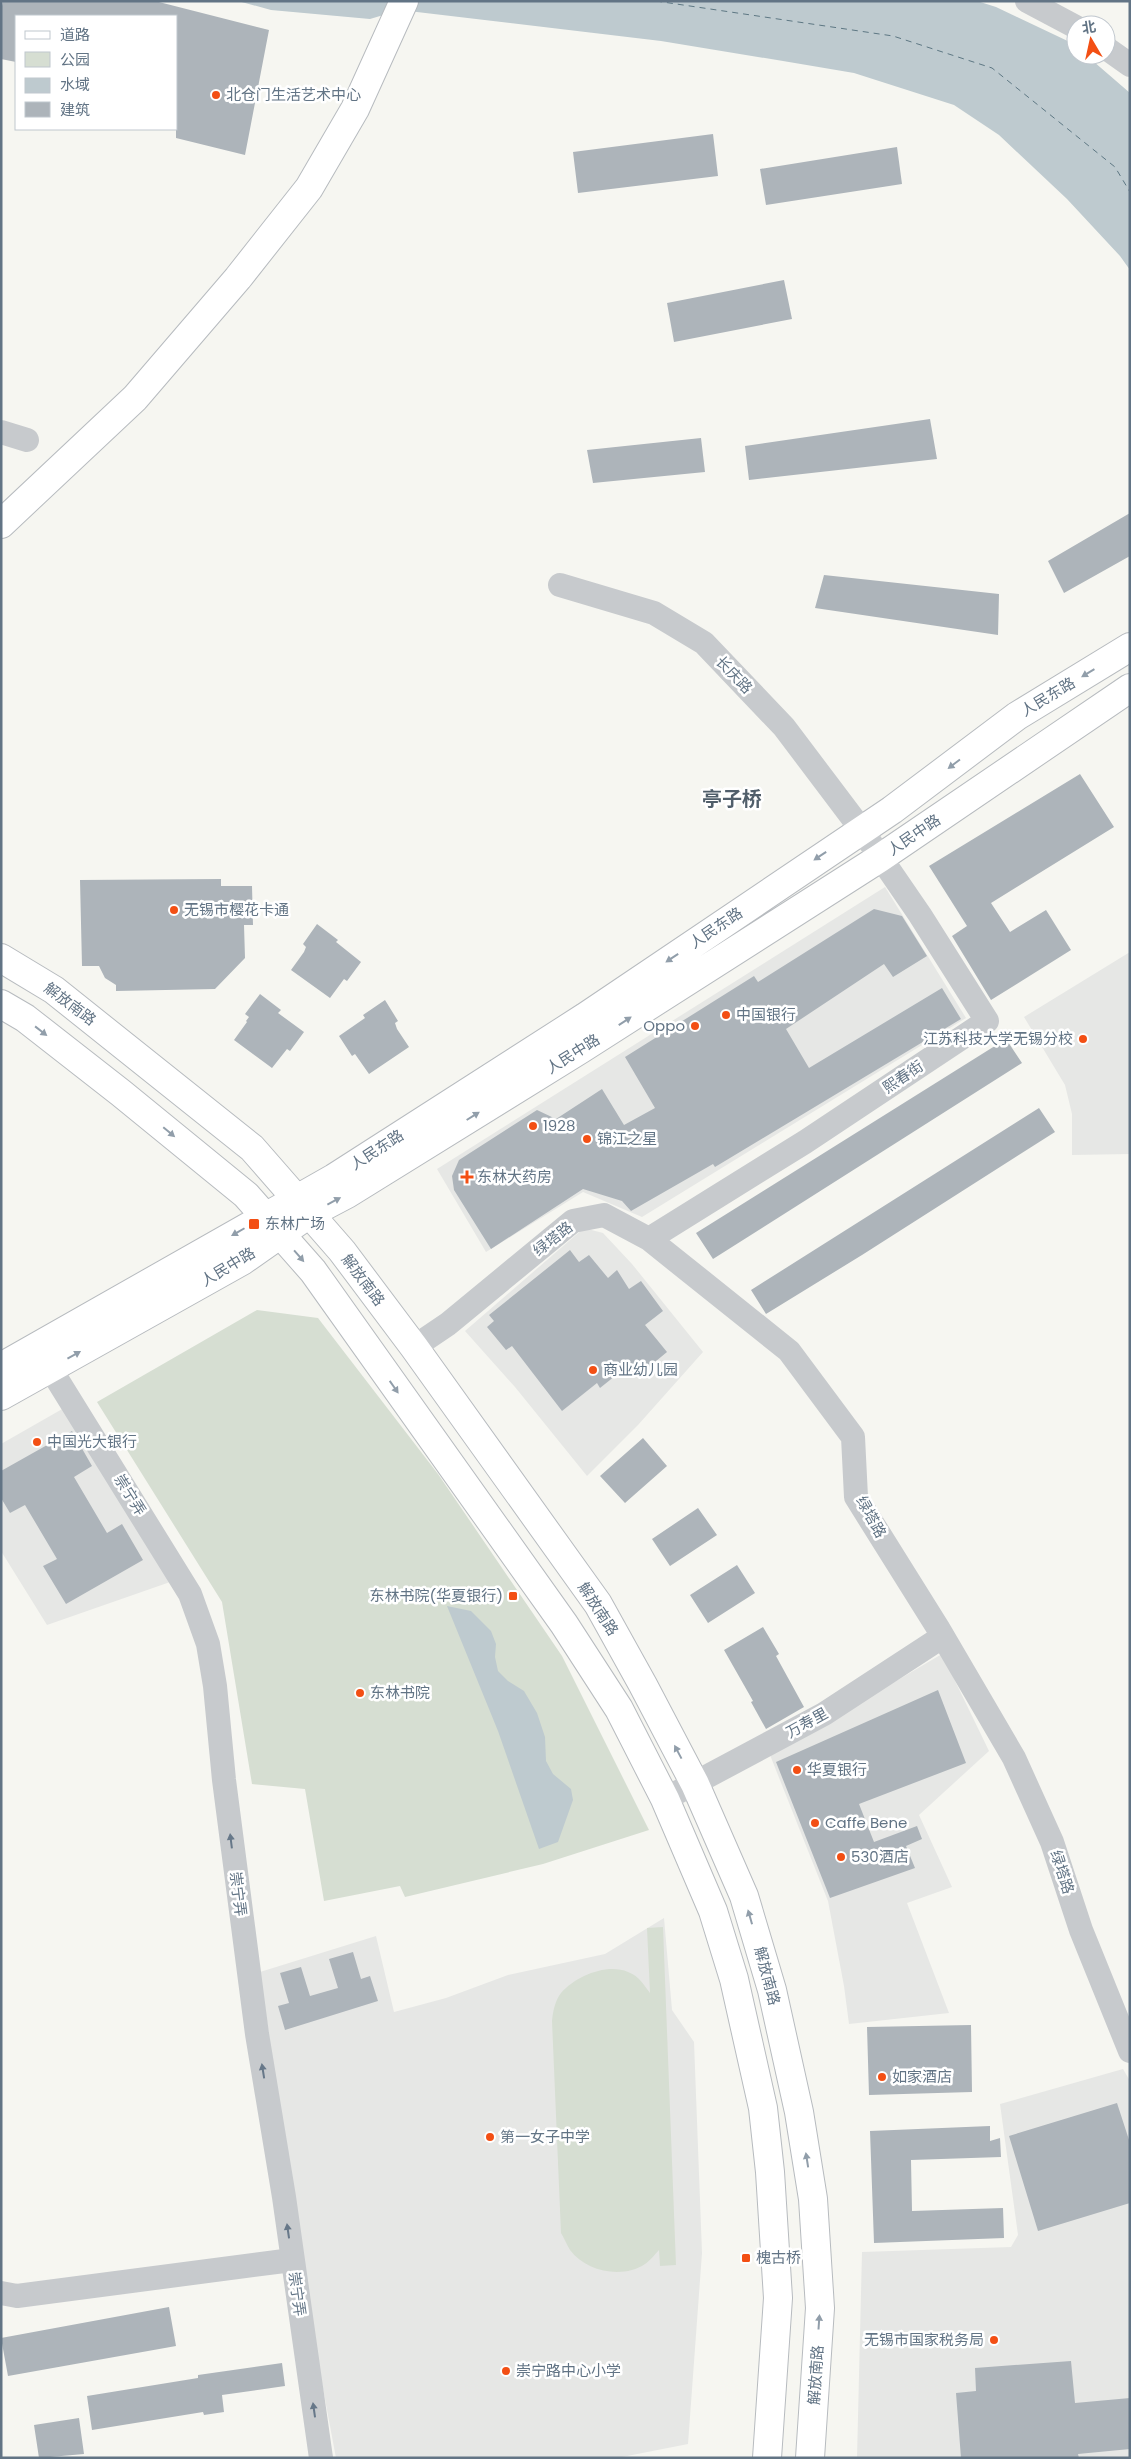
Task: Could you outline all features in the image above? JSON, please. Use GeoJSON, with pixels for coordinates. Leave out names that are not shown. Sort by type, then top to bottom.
{"type":"FeatureCollection","features":[{"type":"Feature","properties":{"kind":"main road"},"geometry":{"type":"LineString","coordinates":[[1,524],[135,398],[238,278],[309,188],[355,109],[404,1]]}},
{"type":"Feature","properties":{"kind":"main road","name":"人民东路"},"geometry":{"type":"LineString","coordinates":[[302,1206],[334,1178],[584,1017],[861,829],[892,810],[1017,716],[1130,647]]}},
{"type":"Feature","properties":{"kind":"main road","name":"人民中路"},"geometry":{"type":"LineString","coordinates":[[1,1367],[272,1225],[302,1206],[347,1194],[573,1054],[880,858],[1130,688]]}},
{"type":"Feature","properties":{"kind":"main road","name":"解放南路"},"geometry":{"type":"LineString","coordinates":[[1,958],[54,990],[252,1148],[342,1251],[414,1347],[598,1604],[695,1784],[744,1896],[772,1990],[800,2112],[813,2199],[820,2308],[810,2458]]}},
{"type":"Feature","properties":{"kind":"main road"},"geometry":{"type":"LineString","coordinates":[[1,1004],[25,1018],[246,1195],[313,1271],[564,1624],[619,1709],[665,1798],[715,1920],[734,1979],[763,2108],[770,2172],[778,2298],[767,2458]]}},
{"type":"Feature","properties":{"kind":"main road","name":"人民中路"},"geometry":{"type":"LineString","coordinates":[[1,1396],[242,1261],[272,1225]]}},
{"type":"Feature","properties":{"kind":"street"},"geometry":{"type":"LineString","coordinates":[[1027,1],[1066,22]]}},
{"type":"Feature","properties":{"kind":"street"},"geometry":{"type":"LineString","coordinates":[[1116,56],[1130,66]]}},
{"type":"Feature","properties":{"kind":"street"},"geometry":{"type":"LineString","coordinates":[[1,432],[27,440]]}},
{"type":"Feature","properties":{"kind":"street","name":"长庆路"},"geometry":{"type":"LineString","coordinates":[[560,585],[654,613],[704,643],[784,727],[861,829]]}},
{"type":"Feature","properties":{"kind":"street","name":"熙春街"},"geometry":{"type":"LineString","coordinates":[[649,1239],[805,1142],[987,1021],[920,915],[861,829]]}},
{"type":"Feature","properties":{"kind":"street","name":"绿塔路"},"geometry":{"type":"LineString","coordinates":[[414,1347],[448,1324],[573,1221],[604,1215],[649,1239],[789,1351],[853,1437],[856,1497],[1014,1758],[1048,1834],[1082,1930],[1130,2051]]}},
{"type":"Feature","properties":{"kind":"street","name":"崇宁弄"},"geometry":{"type":"LineString","coordinates":[[50,1368],[190,1594],[208,1644],[215,1686],[224,1780],[257,2034],[321,2458]]}},
{"type":"Feature","properties":{"kind":"street","name":"万寿里"},"geometry":{"type":"LineString","coordinates":[[665,1798],[695,1784],[824,1714],[942,1637]]}},
{"type":"Feature","properties":{"kind":"street"},"geometry":{"type":"LineString","coordinates":[[1,2293],[17,2296],[292,2260]]}},
{"type":"Feature","properties":{"kind":"shaded area"},"geometry":{"type":"Polygon","coordinates":[[[885,887],[966,1018],[642,1217],[583,1192],[486,1252],[437,1169],[885,887]]]}},
{"type":"Feature","properties":{"kind":"shaded area","name":"江苏科技大学无锡分校"},"geometry":{"type":"Polygon","coordinates":[[[1130,952],[1130,1154],[1072,1155],[1072,1114],[1065,1085],[1024,1017],[1130,952]]]}},
{"type":"Feature","properties":{"kind":"shaded area","name":"商业幼儿园"},"geometry":{"type":"Polygon","coordinates":[[[584,1228],[603,1233],[632,1264],[703,1352],[638,1425],[587,1476],[515,1387],[465,1331],[584,1228]]]}},
{"type":"Feature","properties":{"kind":"shaded area"},"geometry":{"type":"Polygon","coordinates":[[[64,1408],[173,1581],[47,1625],[1,1551],[1,1444],[64,1408]]]}},
{"type":"Feature","properties":{"kind":"shaded area"},"geometry":{"type":"Polygon","coordinates":[[[942,1654],[989,1751],[919,1815],[952,1887],[907,1903],[949,2013],[849,2024],[828,1901],[770,1755],[942,1654]]]}},
{"type":"Feature","properties":{"kind":"shaded area","name":"第一女子中学"},"geometry":{"type":"Polygon","coordinates":[[[664,1918],[672,2010],[694,2042],[702,2253],[688,2444],[617,2458],[336,2458],[306,2298],[260,1972],[376,1936],[394,2012],[446,1998],[508,1975],[605,1954],[664,1918]]]}},
{"type":"Feature","properties":{"kind":"shaded area","name":"无锡市国家税务局"},"geometry":{"type":"Polygon","coordinates":[[[1123,2069],[1130,2081],[1130,2458],[857,2458],[862,2252],[1011,2247],[1018,2235],[1000,2104],[1123,2069]]]}},
{"type":"Feature","properties":{"kind":"green space"},"geometry":{"type":"Polygon","coordinates":[[[257,1310],[318,1318],[438,1474],[562,1656],[649,1830],[543,1864],[405,1897],[400,1886],[324,1901],[305,1789],[252,1784],[222,1602],[97,1402],[257,1310]]]}},
{"type":"Feature","properties":{"kind":"green space"},"geometry":{"type":"Polygon","coordinates":[[[663,1927],[676,2265],[660,2266],[659,2250],[647,2263],[636,2269],[616,2272],[605,2271],[585,2264],[577,2258],[570,2250],[561,2233],[553,2014],[559,1996],[567,1987],[583,1977],[602,1970],[611,1969],[628,1972],[641,1981],[650,1993],[647,1928],[663,1927]]]}},
{"type":"Feature","properties":{"kind":"water"},"geometry":{"type":"Polygon","coordinates":[[[238,1],[977,1],[996,7],[1066,40],[1066,65],[1098,65],[1130,93],[1130,270],[1120,256],[1067,199],[999,135],[954,105],[854,73],[661,41],[400,10],[370,19],[271,10],[238,1]]]}},
{"type":"Feature","properties":{"kind":"water"},"geometry":{"type":"Polygon","coordinates":[[[447,1606],[471,1611],[491,1631],[496,1644],[495,1657],[498,1671],[508,1681],[524,1691],[537,1713],[545,1737],[546,1761],[553,1774],[571,1789],[573,1800],[558,1842],[539,1849],[498,1731],[447,1606]]]}},
{"type":"Feature","properties":{"kind":"building","name":"北仓门生活艺术中心"},"geometry":{"type":"Polygon","coordinates":[[[3,1],[155,1],[269,30],[245,155],[176,138],[176,130],[178,130],[178,15],[15,15],[15,62],[1,59],[1,11],[3,1]]]}},
{"type":"Feature","properties":{"kind":"building"},"geometry":{"type":"Polygon","coordinates":[[[713,134],[718,176],[578,193],[573,152],[713,134]]]}},
{"type":"Feature","properties":{"kind":"building"},"geometry":{"type":"Polygon","coordinates":[[[897,147],[902,184],[766,205],[760,169],[897,147]]]}},
{"type":"Feature","properties":{"kind":"building"},"geometry":{"type":"Polygon","coordinates":[[[784,280],[792,319],[674,342],[667,303],[784,280]]]}},
{"type":"Feature","properties":{"kind":"building"},"geometry":{"type":"Polygon","coordinates":[[[930,419],[937,459],[749,480],[745,446],[930,419]]]}},
{"type":"Feature","properties":{"kind":"building"},"geometry":{"type":"Polygon","coordinates":[[[701,438],[705,472],[593,483],[587,450],[701,438]]]}},
{"type":"Feature","properties":{"kind":"building"},"geometry":{"type":"Polygon","coordinates":[[[1130,513],[1130,556],[1064,593],[1048,561],[1130,513]]]}},
{"type":"Feature","properties":{"kind":"building"},"geometry":{"type":"Polygon","coordinates":[[[824,575],[999,594],[998,635],[815,608],[824,575]]]}},
{"type":"Feature","properties":{"kind":"building"},"geometry":{"type":"Polygon","coordinates":[[[1080,774],[1114,827],[991,903],[1010,932],[1046,910],[1071,950],[991,1000],[952,936],[967,926],[929,866],[1080,774]]]}},
{"type":"Feature","properties":{"kind":"building"},"geometry":{"type":"Polygon","coordinates":[[[221,879],[221,886],[252,886],[253,925],[244,925],[245,958],[215,989],[116,991],[116,985],[105,978],[99,966],[82,966],[80,880],[221,879]]]}},
{"type":"Feature","properties":{"kind":"building"},"geometry":{"type":"Polygon","coordinates":[[[874,909],[902,916],[927,956],[893,977],[884,964],[786,1029],[809,1068],[942,988],[961,1019],[715,1167],[713,1164],[631,1211],[622,1201],[583,1189],[491,1249],[454,1190],[452,1176],[459,1160],[537,1110],[556,1119],[602,1089],[624,1125],[655,1108],[625,1057],[754,976],[758,982],[874,909]]]}},
{"type":"Feature","properties":{"kind":"building"},"geometry":{"type":"Polygon","coordinates":[[[317,924],[338,940],[336,942],[361,962],[347,981],[344,979],[330,998],[291,970],[304,952],[306,947],[303,944],[317,924]]]}},
{"type":"Feature","properties":{"kind":"building"},"geometry":{"type":"Polygon","coordinates":[[[260,994],[281,1010],[278,1013],[304,1032],[290,1051],[287,1049],[272,1068],[234,1040],[247,1022],[249,1017],[245,1014],[260,994]]]}},
{"type":"Feature","properties":{"kind":"building"},"geometry":{"type":"Polygon","coordinates":[[[385,1000],[398,1021],[395,1023],[397,1029],[409,1047],[369,1074],[355,1054],[352,1056],[339,1036],[365,1018],[363,1015],[385,1000]]]}},
{"type":"Feature","properties":{"kind":"building"},"geometry":{"type":"Polygon","coordinates":[[[1006,1039],[1022,1063],[713,1259],[696,1233],[1006,1039]]]}},
{"type":"Feature","properties":{"kind":"building"},"geometry":{"type":"Polygon","coordinates":[[[1039,1108],[1055,1132],[766,1314],[751,1290],[1039,1108]]]}},
{"type":"Feature","properties":{"kind":"building"},"geometry":{"type":"Polygon","coordinates":[[[570,1250],[579,1262],[589,1255],[608,1278],[617,1270],[629,1289],[641,1281],[663,1311],[645,1325],[667,1352],[644,1371],[640,1366],[624,1378],[620,1372],[600,1388],[597,1383],[562,1411],[512,1346],[506,1350],[487,1327],[494,1321],[489,1315],[570,1250]]]}},
{"type":"Feature","properties":{"kind":"building"},"geometry":{"type":"Polygon","coordinates":[[[72,1431],[92,1466],[74,1477],[107,1533],[122,1524],[143,1560],[66,1604],[43,1566],[57,1559],[25,1505],[10,1513],[1,1498],[1,1471],[72,1431]]]}},
{"type":"Feature","properties":{"kind":"building"},"geometry":{"type":"Polygon","coordinates":[[[643,1438],[667,1466],[625,1503],[600,1476],[643,1438]]]}},
{"type":"Feature","properties":{"kind":"building"},"geometry":{"type":"Polygon","coordinates":[[[698,1508],[717,1535],[670,1566],[652,1539],[698,1508]]]}},
{"type":"Feature","properties":{"kind":"building"},"geometry":{"type":"Polygon","coordinates":[[[737,1565],[755,1593],[708,1623],[690,1595],[737,1565]]]}},
{"type":"Feature","properties":{"kind":"building"},"geometry":{"type":"Polygon","coordinates":[[[763,1627],[779,1654],[776,1656],[804,1707],[766,1729],[751,1702],[753,1701],[724,1650],[763,1627]]]}},
{"type":"Feature","properties":{"kind":"building"},"geometry":{"type":"Polygon","coordinates":[[[938,1690],[966,1763],[859,1804],[874,1842],[917,1826],[922,1839],[906,1846],[915,1868],[830,1898],[776,1762],[938,1690]]]}},
{"type":"Feature","properties":{"kind":"building"},"geometry":{"type":"Polygon","coordinates":[[[353,1952],[361,1979],[370,1976],[378,2001],[285,2030],[278,2006],[289,2003],[280,1973],[301,1967],[310,1996],[338,1988],[329,1959],[353,1952]]]}},
{"type":"Feature","properties":{"kind":"building"},"geometry":{"type":"Polygon","coordinates":[[[971,2025],[972,2092],[869,2095],[867,2027],[971,2025]]]}},
{"type":"Feature","properties":{"kind":"building"},"geometry":{"type":"Polygon","coordinates":[[[1117,2103],[1130,2143],[1130,2203],[1038,2231],[1009,2136],[1117,2103]]]}},
{"type":"Feature","properties":{"kind":"building"},"geometry":{"type":"Polygon","coordinates":[[[990,2126],[990,2141],[1000,2138],[1001,2157],[911,2160],[912,2211],[1003,2208],[1004,2238],[874,2243],[870,2131],[990,2126]]]}},
{"type":"Feature","properties":{"kind":"building"},"geometry":{"type":"Polygon","coordinates":[[[169,2307],[176,2346],[8,2376],[1,2338],[169,2307]]]}},
{"type":"Feature","properties":{"kind":"building"},"geometry":{"type":"Polygon","coordinates":[[[1071,2361],[1075,2403],[1130,2398],[1130,2449],[1078,2454],[1079,2458],[961,2458],[956,2393],[976,2391],[975,2368],[1071,2361]]]}},
{"type":"Feature","properties":{"kind":"building"},"geometry":{"type":"Polygon","coordinates":[[[282,2363],[285,2386],[222,2395],[224,2412],[204,2415],[203,2412],[92,2430],[87,2396],[198,2378],[198,2375],[282,2363]]]}},
{"type":"Feature","properties":{"kind":"building"},"geometry":{"type":"Polygon","coordinates":[[[79,2418],[84,2454],[39,2458],[34,2425],[79,2418]]]}},
{"type":"Feature","properties":{"kind":"ferry route"},"geometry":{"type":"LineString","coordinates":[[656,1],[893,36],[992,68],[1115,167],[1130,192]]}},
{"type":"Feature","properties":{"kind":"place","name":"北仓门生活艺术中心"},"geometry":{"type":"Point","coordinates":[216,95]}},
{"type":"Feature","properties":{"kind":"place","name":"无锡市樱花卡通"},"geometry":{"type":"Point","coordinates":[174,910]}},
{"type":"Feature","properties":{"kind":"place","name":"中国银行"},"geometry":{"type":"Point","coordinates":[726,1015]}},
{"type":"Feature","properties":{"kind":"place","name":"Oppo"},"geometry":{"type":"Point","coordinates":[695,1026]}},
{"type":"Feature","properties":{"kind":"place","name":"江苏科技大学无锡分校"},"geometry":{"type":"Point","coordinates":[1083,1039]}},
{"type":"Feature","properties":{"kind":"place","name":"1928"},"geometry":{"type":"Point","coordinates":[533,1126]}},
{"type":"Feature","properties":{"kind":"place","name":"锦江之星"},"geometry":{"type":"Point","coordinates":[587,1139]}},
{"type":"Feature","properties":{"kind":"place","name":"东林大药房"},"geometry":{"type":"Point","coordinates":[467,1177]}},
{"type":"Feature","properties":{"kind":"place","name":"东林广场"},"geometry":{"type":"Point","coordinates":[254,1224]}},
{"type":"Feature","properties":{"kind":"place","name":"商业幼儿园"},"geometry":{"type":"Point","coordinates":[593,1370]}},
{"type":"Feature","properties":{"kind":"place","name":"中国光大银行"},"geometry":{"type":"Point","coordinates":[37,1442]}},
{"type":"Feature","properties":{"kind":"place","name":"东林书院(华夏银行)"},"geometry":{"type":"Point","coordinates":[513,1596]}},
{"type":"Feature","properties":{"kind":"place","name":"东林书院"},"geometry":{"type":"Point","coordinates":[360,1693]}},
{"type":"Feature","properties":{"kind":"place","name":"华夏银行"},"geometry":{"type":"Point","coordinates":[797,1770]}},
{"type":"Feature","properties":{"kind":"place","name":"Caffe Bene"},"geometry":{"type":"Point","coordinates":[815,1823]}},
{"type":"Feature","properties":{"kind":"place","name":"530酒店"},"geometry":{"type":"Point","coordinates":[841,1857]}},
{"type":"Feature","properties":{"kind":"place","name":"如家酒店"},"geometry":{"type":"Point","coordinates":[882,2077]}},
{"type":"Feature","properties":{"kind":"place","name":"第一女子中学"},"geometry":{"type":"Point","coordinates":[490,2137]}},
{"type":"Feature","properties":{"kind":"place","name":"槐古桥"},"geometry":{"type":"Point","coordinates":[746,2258]}},
{"type":"Feature","properties":{"kind":"place","name":"无锡市国家税务局"},"geometry":{"type":"Point","coordinates":[994,2340]}},
{"type":"Feature","properties":{"kind":"place","name":"崇宁路中心小学"},"geometry":{"type":"Point","coordinates":[506,2371]}},
{"type":"Feature","properties":{"kind":"district","name":"亭子桥"},"geometry":{"type":"Point","coordinates":[732,799]}}]}
